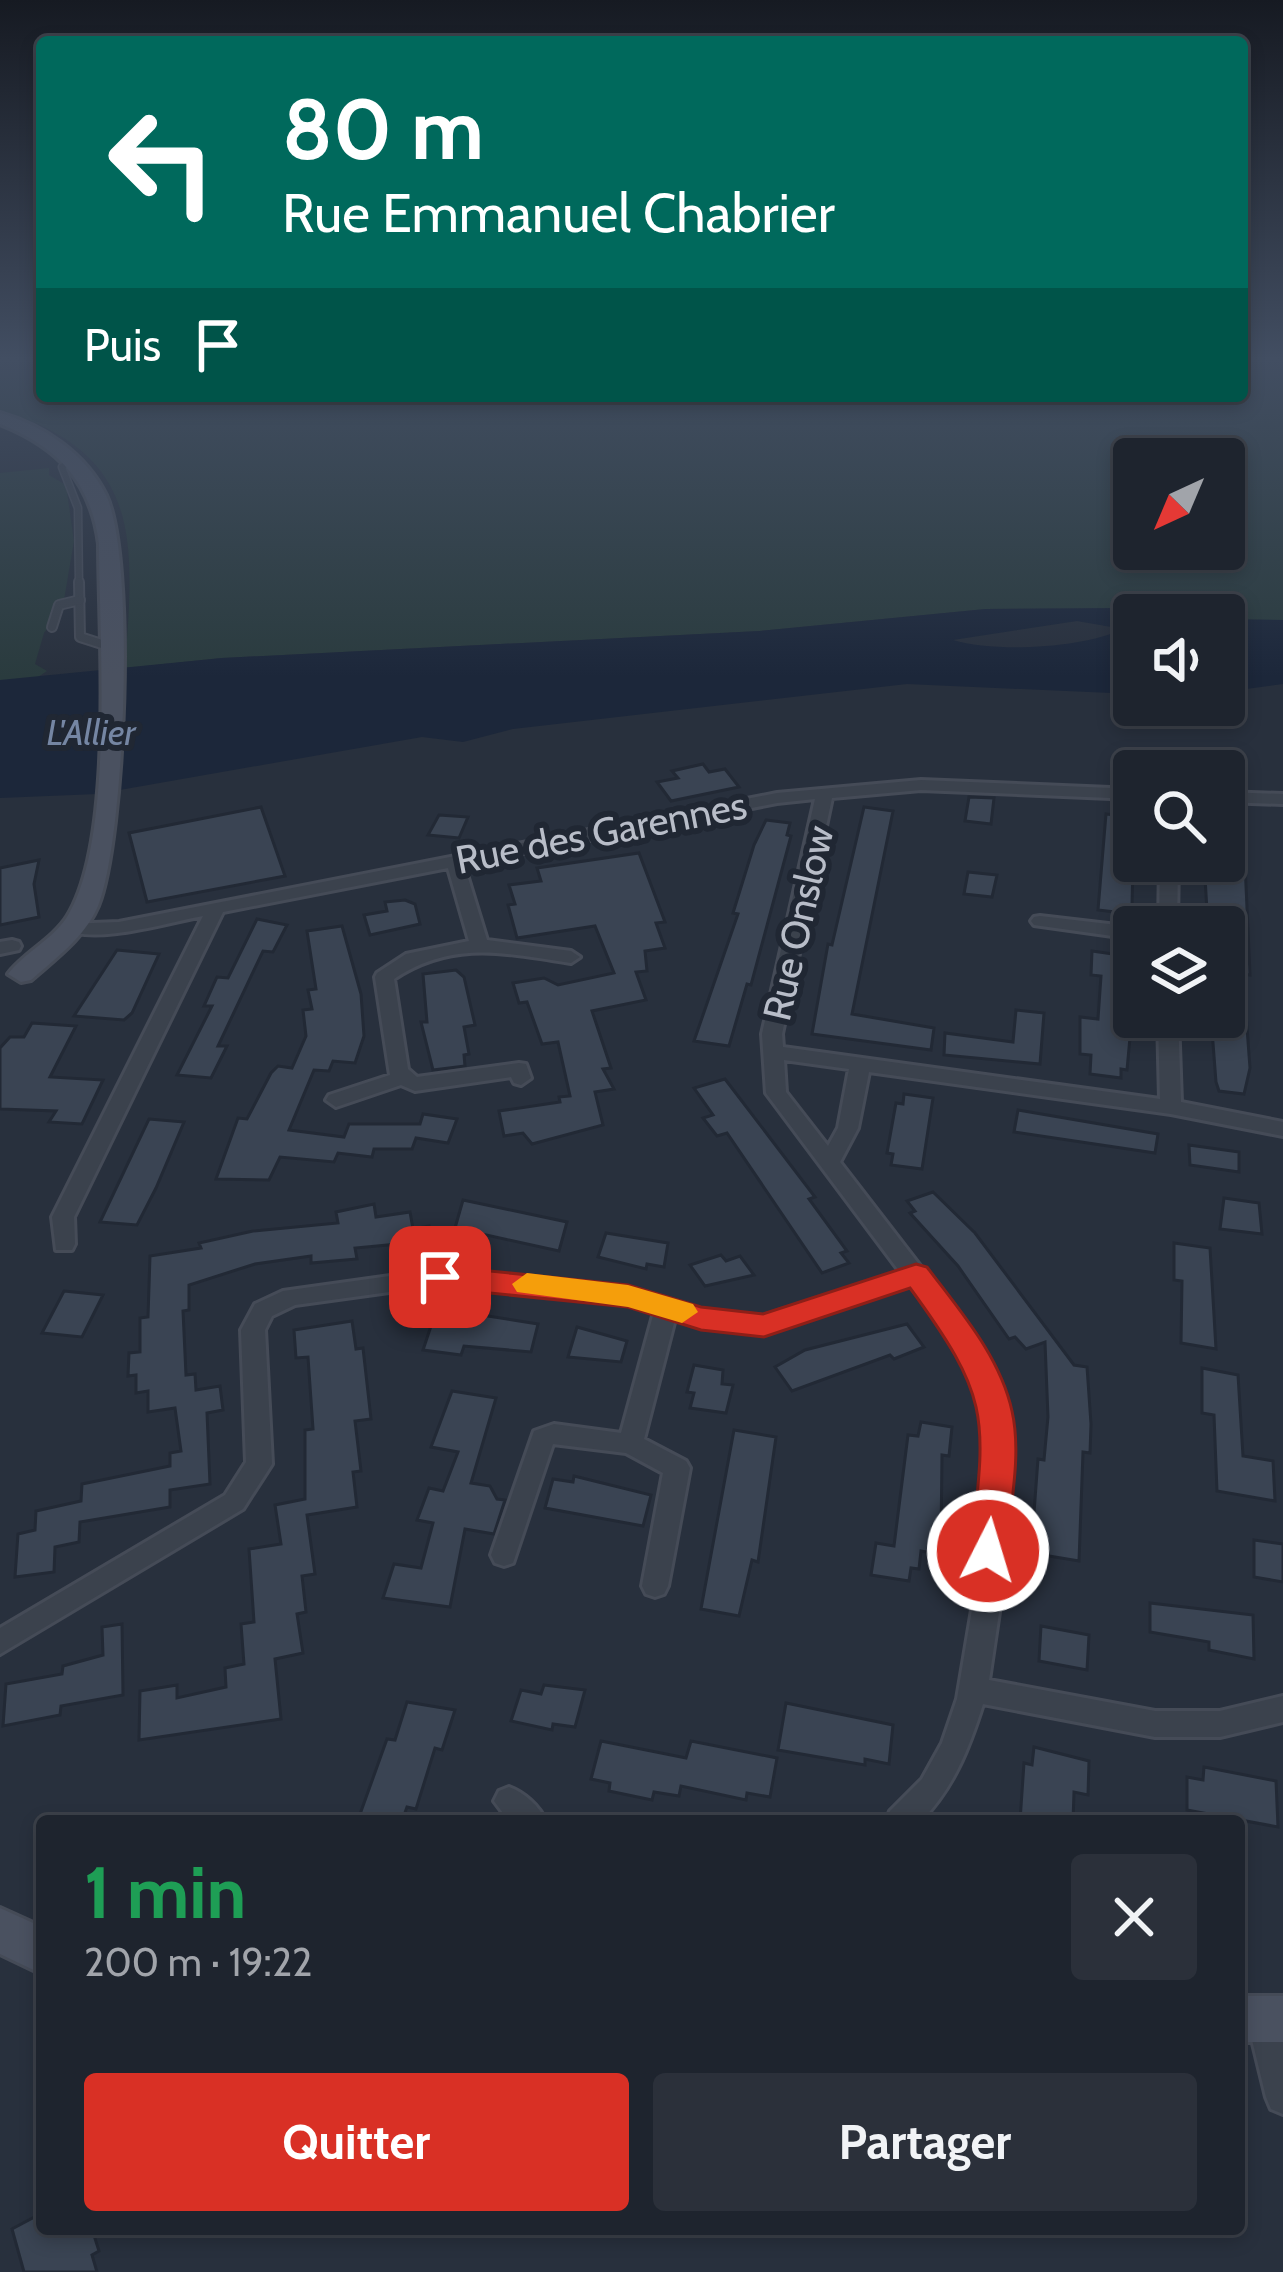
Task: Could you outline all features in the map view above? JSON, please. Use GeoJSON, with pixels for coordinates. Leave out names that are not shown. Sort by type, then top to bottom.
{"type":"FeatureCollection","features":[{"type":"Feature","properties":{"kind":"main road"},"geometry":{"type":"LineString","coordinates":[[0,998],[73,928],[90,894],[101,848],[109,651],[107,513],[97,488],[70,465]]}},
{"type":"Feature","properties":{"kind":"main road"},"geometry":{"type":"LineString","coordinates":[[22,974],[89,881],[101,848]]}},
{"type":"Feature","properties":{"kind":"main road"},"geometry":{"type":"LineString","coordinates":[[0,1930],[36,1949]]}},
{"type":"Feature","properties":{"kind":"main road"},"geometry":{"type":"LineString","coordinates":[[0,1949],[36,1952]]}},
{"type":"Feature","properties":{"kind":"street","name":"Rue des Garennes"},"geometry":{"type":"LineString","coordinates":[[73,928],[119,927],[743,803],[921,785],[1113,793]]}},
{"type":"Feature","properties":{"kind":"street","name":"Rue Onslow"},"geometry":{"type":"LineString","coordinates":[[825,794],[772,1052],[776,1093],[970,1347],[996,1409],[999,1442],[975,1690],[961,1742],[926,1803],[910,1815]]}},
{"type":"Feature","properties":{"kind":"street"},"geometry":{"type":"LineString","coordinates":[[1245,797],[1283,799]]}},
{"type":"Feature","properties":{"kind":"street"},"geometry":{"type":"LineString","coordinates":[[454,860],[479,944]]}},
{"type":"Feature","properties":{"kind":"street"},"geometry":{"type":"LineString","coordinates":[[64,1244],[62,1217],[216,908]]}},
{"type":"Feature","properties":{"kind":"street"},"geometry":{"type":"LineString","coordinates":[[1040,921],[1113,930]]}},
{"type":"Feature","properties":{"kind":"street"},"geometry":{"type":"LineString","coordinates":[[401,1078],[384,977],[413,958],[479,944],[571,957]]}},
{"type":"Feature","properties":{"kind":"street"},"geometry":{"type":"LineString","coordinates":[[1169,1038],[1172,1107]]}},
{"type":"Feature","properties":{"kind":"street","name":"Rue Onslow"},"geometry":{"type":"LineString","coordinates":[[772,1052],[1172,1107],[1283,1129]]}},
{"type":"Feature","properties":{"kind":"street"},"geometry":{"type":"LineString","coordinates":[[830,1162],[848,1128],[860,1065]]}},
{"type":"Feature","properties":{"kind":"street"},"geometry":{"type":"LineString","coordinates":[[336,1100],[401,1078],[415,1084],[520,1069],[521,1078]]}},
{"type":"Feature","properties":{"kind":"street"},"geometry":{"type":"LineString","coordinates":[[0,1642],[234,1502],[251,1483],[259,1464],[253,1330],[263,1310],[291,1297],[440,1277],[593,1292],[667,1306],[701,1318],[764,1325],[916,1275]]}},
{"type":"Feature","properties":{"kind":"street"},"geometry":{"type":"LineString","coordinates":[[630,1444],[667,1306]]}},
{"type":"Feature","properties":{"kind":"street"},"geometry":{"type":"LineString","coordinates":[[504,1555],[543,1438],[554,1434],[630,1444],[677,1468],[655,1586]]}},
{"type":"Feature","properties":{"kind":"street"},"geometry":{"type":"LineString","coordinates":[[975,1690],[1155,1724],[1220,1724],[1283,1708]]}},
{"type":"Feature","properties":{"kind":"street"},"geometry":{"type":"LineString","coordinates":[[1262,2019],[1283,2096]]}},
{"type":"Feature","properties":{"kind":"lane"},"geometry":{"type":"LineString","coordinates":[[68,465],[78,508],[80,637],[109,651]]}},
{"type":"Feature","properties":{"kind":"lane"},"geometry":{"type":"LineString","coordinates":[[52,627],[59,605],[80,600]]}},
{"type":"Feature","properties":{"kind":"shaded area"},"geometry":{"type":"Polygon","coordinates":[[[94,465],[1113,465],[1113,570],[1245,570],[1245,465],[1283,465],[1283,620],[1245,622],[1245,594],[1113,594],[1113,608],[986,609],[760,631],[222,658],[125,668],[130,580],[120,508],[94,465]]]}},
{"type":"Feature","properties":{"kind":"shaded area"},"geometry":{"type":"Polygon","coordinates":[[[49,468],[49,475],[66,485],[74,541],[63,606],[44,633],[35,664],[47,671],[32,681],[0,684],[0,473],[49,468]]]}},
{"type":"Feature","properties":{"kind":"water","name":"L'Allier"},"geometry":{"type":"Polygon","coordinates":[[[1113,608],[1113,627],[1077,621],[953,640],[1039,646],[1113,633],[1113,693],[907,684],[513,729],[463,742],[422,737],[97,794],[0,798],[0,680],[222,658],[760,631],[986,609],[1113,608]]]}},
{"type":"Feature","properties":{"kind":"water"},"geometry":{"type":"Polygon","coordinates":[[[1245,619],[1283,620],[1283,684],[1245,689],[1245,619]]]}},
{"type":"Feature","properties":{"kind":"building"},"geometry":{"type":"Polygon","coordinates":[[[703,764],[709,772],[725,769],[739,787],[671,801],[657,782],[678,778],[672,771],[703,764]]]}},
{"type":"Feature","properties":{"kind":"building"},"geometry":{"type":"Polygon","coordinates":[[[969,797],[994,798],[991,824],[965,821],[969,797]]]}},
{"type":"Feature","properties":{"kind":"building"},"geometry":{"type":"Polygon","coordinates":[[[261,807],[285,876],[147,902],[129,833],[261,807]]]}},
{"type":"Feature","properties":{"kind":"building"},"geometry":{"type":"Polygon","coordinates":[[[864,807],[893,811],[852,1014],[934,1028],[931,1050],[812,1034],[828,944],[832,945],[864,807]]]}},
{"type":"Feature","properties":{"kind":"building"},"geometry":{"type":"Polygon","coordinates":[[[1106,814],[1113,815],[1113,882],[1133,882],[1132,906],[1098,910],[1106,814]]]}},
{"type":"Feature","properties":{"kind":"building"},"geometry":{"type":"Polygon","coordinates":[[[439,815],[468,817],[459,838],[428,835],[439,815]]]}},
{"type":"Feature","properties":{"kind":"building"},"geometry":{"type":"Polygon","coordinates":[[[766,820],[790,823],[787,835],[791,836],[751,985],[747,984],[729,1046],[694,1041],[738,914],[733,913],[754,845],[766,820]]]}},
{"type":"Feature","properties":{"kind":"building"},"geometry":{"type":"Polygon","coordinates":[[[639,853],[665,922],[656,923],[665,948],[645,951],[647,971],[636,972],[646,1000],[592,1011],[611,1068],[603,1069],[614,1089],[595,1092],[603,1125],[532,1144],[523,1133],[504,1136],[499,1111],[560,1102],[559,1097],[570,1096],[558,1042],[542,1044],[527,1002],[519,1003],[513,983],[544,978],[558,985],[614,973],[595,926],[517,938],[508,905],[515,904],[509,885],[541,881],[537,868],[639,853]]]}},
{"type":"Feature","properties":{"kind":"building"},"geometry":{"type":"Polygon","coordinates":[[[39,860],[34,884],[39,917],[0,925],[0,868],[39,860]]]}},
{"type":"Feature","properties":{"kind":"building"},"geometry":{"type":"Polygon","coordinates":[[[1245,863],[1250,975],[1245,974],[1245,906],[1207,906],[1205,882],[1245,882],[1245,863]]]}},
{"type":"Feature","properties":{"kind":"building"},"geometry":{"type":"Polygon","coordinates":[[[968,872],[997,875],[992,897],[964,894],[968,872]]]}},
{"type":"Feature","properties":{"kind":"building"},"geometry":{"type":"Polygon","coordinates":[[[385,902],[415,904],[420,924],[370,935],[364,915],[387,911],[385,902]]]}},
{"type":"Feature","properties":{"kind":"building"},"geometry":{"type":"Polygon","coordinates":[[[257,919],[287,925],[273,952],[263,951],[218,1046],[227,1046],[211,1078],[177,1075],[212,1006],[204,1006],[217,977],[228,978],[257,919]]]}},
{"type":"Feature","properties":{"kind":"building"},"geometry":{"type":"Polygon","coordinates":[[[342,926],[361,994],[364,1036],[355,1063],[333,1061],[329,1071],[314,1070],[289,1130],[344,1137],[349,1124],[420,1124],[423,1114],[457,1119],[448,1143],[416,1138],[412,1149],[374,1149],[372,1157],[338,1153],[334,1162],[280,1157],[269,1180],[216,1179],[238,1118],[247,1119],[278,1066],[292,1068],[306,1036],[303,1010],[312,1009],[308,990],[316,989],[307,931],[342,926]]]}},
{"type":"Feature","properties":{"kind":"building"},"geometry":{"type":"Polygon","coordinates":[[[117,950],[159,954],[132,1013],[124,1020],[74,1016],[117,950]]]}},
{"type":"Feature","properties":{"kind":"building"},"geometry":{"type":"Polygon","coordinates":[[[1092,951],[1113,954],[1113,1038],[1130,1038],[1127,1070],[1121,1069],[1121,1078],[1090,1074],[1091,1055],[1080,1054],[1080,1017],[1098,1019],[1101,976],[1091,975],[1092,951]]]}},
{"type":"Feature","properties":{"kind":"building"},"geometry":{"type":"Polygon","coordinates":[[[456,970],[464,977],[475,1025],[464,1027],[469,1054],[464,1055],[465,1066],[433,1070],[421,1022],[427,1022],[423,974],[456,970]]]}},
{"type":"Feature","properties":{"kind":"building"},"geometry":{"type":"Polygon","coordinates":[[[1245,1001],[1250,1068],[1244,1094],[1219,1091],[1213,1038],[1245,1038],[1245,1001]]]}},
{"type":"Feature","properties":{"kind":"building"},"geometry":{"type":"Polygon","coordinates":[[[1016,1010],[1044,1013],[1040,1064],[944,1055],[945,1033],[1013,1042],[1016,1010]]]}},
{"type":"Feature","properties":{"kind":"building"},"geometry":{"type":"Polygon","coordinates":[[[32,1023],[76,1026],[50,1077],[103,1080],[82,1124],[49,1122],[56,1111],[0,1109],[0,1048],[10,1037],[24,1037],[32,1023]]]}},
{"type":"Feature","properties":{"kind":"building"},"geometry":{"type":"Polygon","coordinates":[[[725,1079],[815,1197],[809,1199],[847,1251],[841,1253],[849,1263],[822,1273],[727,1133],[717,1136],[703,1118],[713,1115],[694,1088],[725,1079]]]}},
{"type":"Feature","properties":{"kind":"building"},"geometry":{"type":"Polygon","coordinates":[[[904,1094],[933,1098],[922,1169],[891,1165],[893,1154],[887,1153],[896,1103],[903,1104],[904,1094]]]}},
{"type":"Feature","properties":{"kind":"building"},"geometry":{"type":"Polygon","coordinates":[[[1018,1110],[1158,1134],[1155,1153],[1014,1132],[1018,1110]]]}},
{"type":"Feature","properties":{"kind":"building"},"geometry":{"type":"Polygon","coordinates":[[[149,1119],[184,1122],[156,1188],[137,1225],[100,1222],[149,1119]]]}},
{"type":"Feature","properties":{"kind":"building"},"geometry":{"type":"Polygon","coordinates":[[[1189,1145],[1239,1152],[1239,1172],[1190,1165],[1189,1145]]]}},
{"type":"Feature","properties":{"kind":"building"},"geometry":{"type":"Polygon","coordinates":[[[933,1192],[975,1233],[1074,1365],[1087,1367],[1090,1453],[1083,1452],[1079,1561],[1031,1553],[1038,1459],[1044,1460],[1048,1417],[1045,1342],[1026,1349],[1015,1337],[1009,1339],[958,1266],[910,1213],[915,1211],[907,1201],[933,1192]]]}},
{"type":"Feature","properties":{"kind":"building"},"geometry":{"type":"Polygon","coordinates":[[[1224,1198],[1259,1203],[1262,1234],[1220,1229],[1224,1198]]]}},
{"type":"Feature","properties":{"kind":"building"},"geometry":{"type":"Polygon","coordinates":[[[463,1200],[567,1222],[559,1251],[455,1228],[463,1200]]]}},
{"type":"Feature","properties":{"kind":"building"},"geometry":{"type":"Polygon","coordinates":[[[374,1204],[376,1217],[410,1212],[413,1229],[429,1226],[432,1248],[400,1253],[399,1244],[355,1248],[357,1259],[311,1263],[311,1256],[255,1264],[189,1285],[189,1310],[183,1311],[186,1375],[195,1374],[196,1390],[220,1386],[223,1410],[207,1413],[210,1484],[170,1490],[170,1507],[80,1522],[79,1542],[55,1547],[54,1572],[15,1577],[18,1534],[35,1530],[36,1511],[81,1501],[82,1484],[170,1466],[170,1453],[181,1451],[175,1408],[148,1412],[148,1391],[136,1393],[136,1375],[128,1376],[129,1353],[140,1352],[140,1318],[148,1317],[150,1256],[201,1248],[199,1243],[253,1231],[338,1223],[336,1212],[374,1204]]]}},
{"type":"Feature","properties":{"kind":"building"},"geometry":{"type":"Polygon","coordinates":[[[606,1233],[668,1243],[664,1267],[647,1264],[646,1269],[598,1257],[606,1233]]]}},
{"type":"Feature","properties":{"kind":"building"},"geometry":{"type":"Polygon","coordinates":[[[1174,1243],[1210,1248],[1216,1349],[1181,1343],[1182,1281],[1174,1280],[1174,1243]]]}},
{"type":"Feature","properties":{"kind":"building"},"geometry":{"type":"Polygon","coordinates":[[[721,1255],[726,1261],[740,1256],[754,1275],[705,1286],[690,1265],[721,1255]]]}},
{"type":"Feature","properties":{"kind":"building"},"geometry":{"type":"Polygon","coordinates":[[[64,1291],[103,1295],[82,1337],[42,1333],[64,1291]]]}},
{"type":"Feature","properties":{"kind":"building"},"geometry":{"type":"Polygon","coordinates":[[[437,1308],[538,1324],[531,1352],[464,1346],[461,1355],[423,1350],[437,1308]]]}},
{"type":"Feature","properties":{"kind":"building"},"geometry":{"type":"Polygon","coordinates":[[[352,1321],[356,1349],[363,1348],[371,1419],[355,1421],[361,1471],[353,1472],[357,1507],[307,1515],[315,1574],[302,1576],[306,1612],[297,1614],[303,1653],[275,1659],[281,1719],[139,1740],[140,1691],[177,1685],[177,1698],[226,1687],[225,1668],[244,1664],[241,1624],[254,1622],[249,1549],[281,1544],[275,1505],[305,1499],[305,1430],[313,1429],[308,1357],[296,1358],[294,1330],[352,1321]]]}},
{"type":"Feature","properties":{"kind":"building"},"geometry":{"type":"Polygon","coordinates":[[[907,1324],[924,1347],[894,1359],[890,1355],[792,1391],[775,1367],[805,1350],[907,1324]]]}},
{"type":"Feature","properties":{"kind":"building"},"geometry":{"type":"Polygon","coordinates":[[[577,1327],[627,1341],[621,1362],[568,1357],[577,1327]]]}},
{"type":"Feature","properties":{"kind":"building"},"geometry":{"type":"Polygon","coordinates":[[[694,1365],[723,1370],[722,1384],[733,1385],[726,1413],[690,1408],[694,1393],[687,1392],[694,1365]]]}},
{"type":"Feature","properties":{"kind":"building"},"geometry":{"type":"Polygon","coordinates":[[[1202,1368],[1238,1375],[1243,1456],[1273,1461],[1275,1501],[1217,1491],[1214,1415],[1202,1413],[1202,1368]]]}},
{"type":"Feature","properties":{"kind":"building"},"geometry":{"type":"Polygon","coordinates":[[[452,1391],[496,1398],[471,1483],[490,1486],[497,1499],[505,1500],[494,1534],[465,1529],[450,1607],[383,1598],[394,1564],[421,1568],[433,1523],[417,1520],[429,1488],[443,1491],[458,1452],[431,1447],[452,1391]]]}},
{"type":"Feature","properties":{"kind":"building"},"geometry":{"type":"Polygon","coordinates":[[[921,1422],[952,1427],[949,1456],[942,1455],[941,1539],[934,1537],[932,1553],[921,1551],[919,1569],[911,1568],[909,1581],[871,1575],[876,1543],[894,1546],[908,1435],[918,1436],[921,1422]]]}},
{"type":"Feature","properties":{"kind":"building"},"geometry":{"type":"Polygon","coordinates":[[[734,1430],[776,1437],[758,1562],[752,1560],[739,1616],[701,1609],[734,1430]]]}},
{"type":"Feature","properties":{"kind":"building"},"geometry":{"type":"Polygon","coordinates":[[[574,1476],[651,1495],[643,1526],[545,1508],[553,1479],[573,1482],[574,1476]]]}},
{"type":"Feature","properties":{"kind":"building"},"geometry":{"type":"Polygon","coordinates":[[[1254,1540],[1283,1544],[1283,1582],[1254,1577],[1254,1540]]]}},
{"type":"Feature","properties":{"kind":"building"},"geometry":{"type":"Polygon","coordinates":[[[1150,1603],[1253,1615],[1254,1659],[1209,1650],[1209,1642],[1150,1632],[1150,1603]]]}},
{"type":"Feature","properties":{"kind":"building"},"geometry":{"type":"Polygon","coordinates":[[[122,1624],[123,1695],[61,1706],[60,1715],[3,1726],[6,1684],[62,1674],[63,1666],[103,1655],[102,1627],[122,1624]]]}},
{"type":"Feature","properties":{"kind":"building"},"geometry":{"type":"Polygon","coordinates":[[[1041,1626],[1089,1635],[1087,1670],[1039,1661],[1041,1626]]]}},
{"type":"Feature","properties":{"kind":"building"},"geometry":{"type":"Polygon","coordinates":[[[544,1685],[585,1690],[575,1727],[553,1724],[552,1730],[511,1721],[521,1690],[541,1694],[544,1685]]]}},
{"type":"Feature","properties":{"kind":"building"},"geometry":{"type":"Polygon","coordinates":[[[407,1702],[455,1710],[442,1750],[435,1748],[416,1809],[407,1807],[404,1815],[360,1815],[387,1739],[395,1740],[407,1702]]]}},
{"type":"Feature","properties":{"kind":"building"},"geometry":{"type":"Polygon","coordinates":[[[786,1703],[893,1725],[889,1764],[865,1759],[865,1765],[778,1750],[786,1703]]]}},
{"type":"Feature","properties":{"kind":"building"},"geometry":{"type":"Polygon","coordinates":[[[601,1741],[686,1758],[691,1741],[777,1758],[770,1797],[747,1793],[746,1800],[681,1786],[679,1796],[654,1792],[652,1800],[609,1791],[610,1783],[591,1779],[601,1741]]]}},
{"type":"Feature","properties":{"kind":"building"},"geometry":{"type":"Polygon","coordinates":[[[1034,1747],[1089,1761],[1088,1795],[1074,1792],[1073,1815],[1020,1815],[1024,1763],[1032,1765],[1034,1747]]]}},
{"type":"Feature","properties":{"kind":"building"},"geometry":{"type":"Polygon","coordinates":[[[1204,1767],[1276,1781],[1278,1827],[1245,1821],[1245,1815],[1187,1810],[1187,1777],[1203,1780],[1204,1767]]]}},
{"type":"Feature","properties":{"kind":"building"},"geometry":{"type":"Polygon","coordinates":[[[36,2216],[36,2235],[94,2235],[99,2251],[92,2255],[97,2272],[24,2272],[12,2229],[36,2216]]]}},
{"type":"Feature","properties":{"kind":"slow traffic"},"geometry":{"type":"LineString","coordinates":[[527,1284],[628,1296],[682,1312]]}},
{"type":"Feature","properties":{"kind":"route"},"geometry":{"type":"LineString","coordinates":[[440,1277],[628,1296],[701,1318],[764,1325],[916,1275],[970,1347],[996,1409],[999,1442],[988,1551]]}}]}
